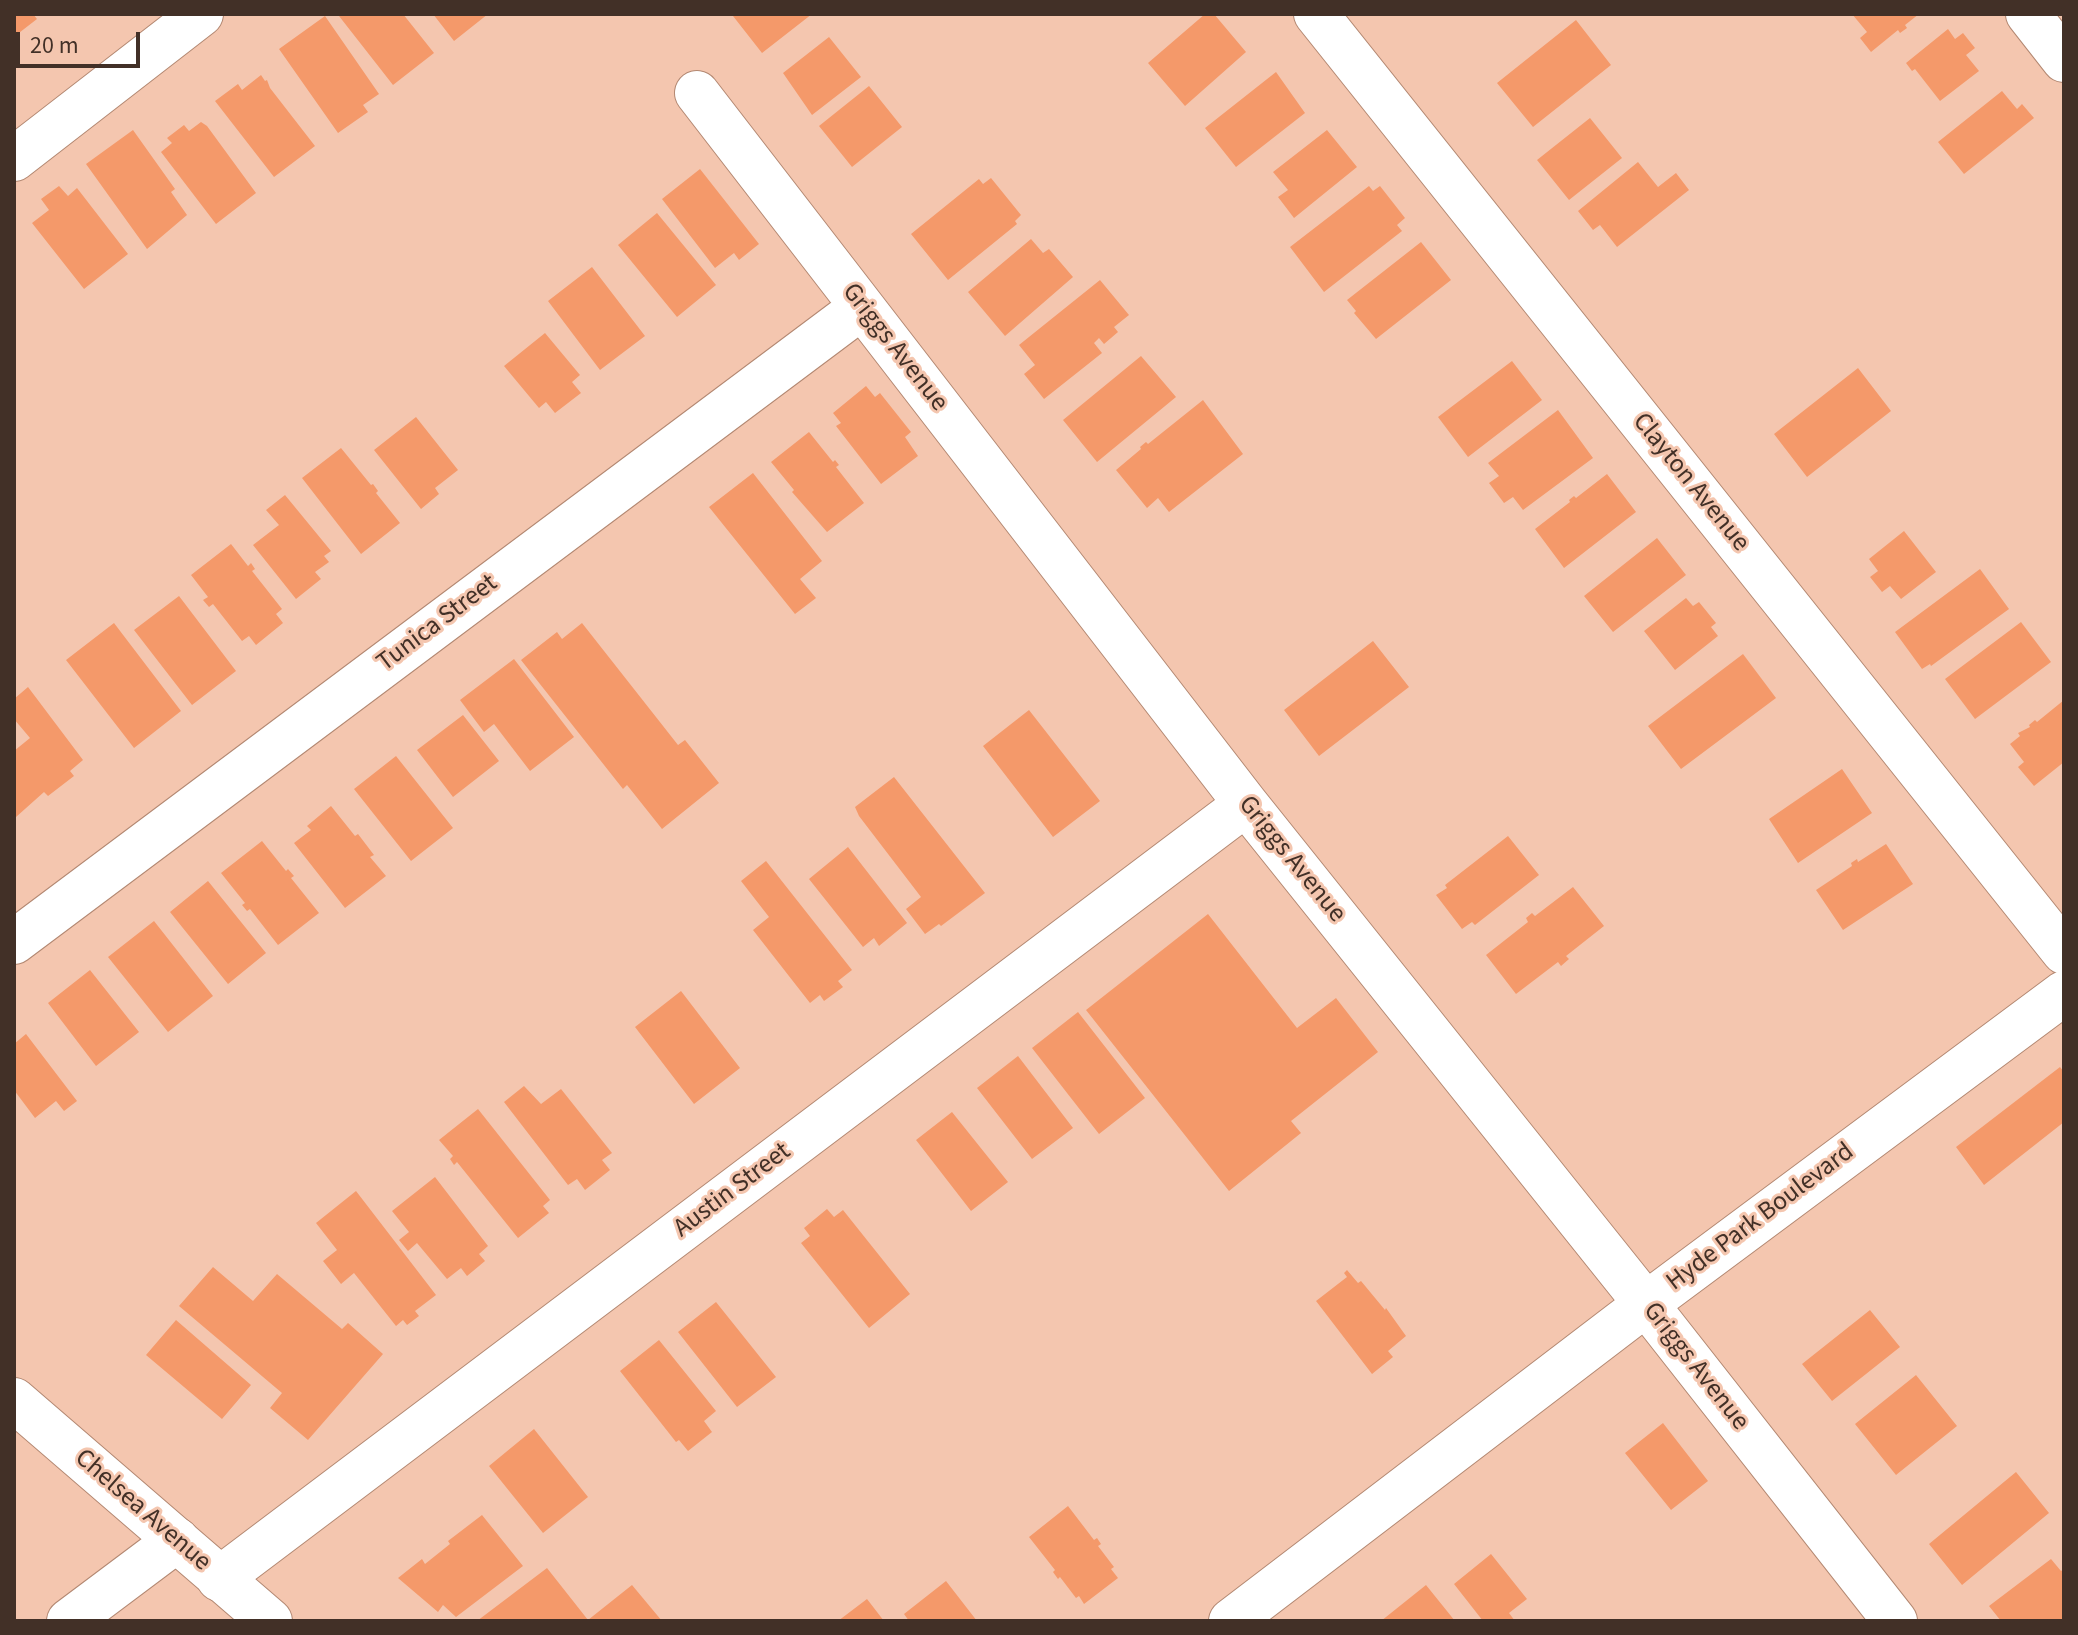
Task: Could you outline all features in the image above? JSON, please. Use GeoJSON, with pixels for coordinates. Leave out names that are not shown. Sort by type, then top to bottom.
{"type":"FeatureCollection","features":[{"type":"Feature","properties":{"kind":"street"},"geometry":{"type":"LineString","coordinates":[[14,159],[201,14]]}},
{"type":"Feature","properties":{"kind":"street","name":"Clayton Avenue"},"geometry":{"type":"LineString","coordinates":[[1316,14],[2064,952]]}},
{"type":"Feature","properties":{"kind":"street"},"geometry":{"type":"LineString","coordinates":[[2028,14],[2064,60]]}},
{"type":"Feature","properties":{"kind":"street","name":"Griggs Avenue"},"geometry":{"type":"LineString","coordinates":[[697,93],[1246,804],[1895,1621]]}},
{"type":"Feature","properties":{"kind":"street","name":"Tunica Street"},"geometry":{"type":"LineString","coordinates":[[14,942],[862,307]]}},
{"type":"Feature","properties":{"kind":"street","name":"Austin Street"},"geometry":{"type":"LineString","coordinates":[[219,1579],[1246,804]]}},
{"type":"Feature","properties":{"kind":"street","name":"Hyde Park Boulevard"},"geometry":{"type":"LineString","coordinates":[[1231,1621],[1646,1304],[2064,993]]}},
{"type":"Feature","properties":{"kind":"street","name":"Chelsea Avenue"},"geometry":{"type":"LineString","coordinates":[[14,1400],[270,1621]]}},
{"type":"Feature","properties":{"kind":"street"},"geometry":{"type":"LineString","coordinates":[[69,1621],[177,1540]]}},
{"type":"Feature","properties":{"kind":"building"},"geometry":{"type":"Polygon","coordinates":[[[14,14],[33,14],[37,19],[15,36],[20,41],[14,46],[14,14]]]}},
{"type":"Feature","properties":{"kind":"building"},"geometry":{"type":"Polygon","coordinates":[[[403,14],[434,53],[393,85],[339,16],[403,14]]]}},
{"type":"Feature","properties":{"kind":"building"},"geometry":{"type":"Polygon","coordinates":[[[433,14],[488,14],[454,41],[433,14]]]}},
{"type":"Feature","properties":{"kind":"building"},"geometry":{"type":"Polygon","coordinates":[[[812,14],[762,53],[733,16],[812,14]]]}},
{"type":"Feature","properties":{"kind":"building"},"geometry":{"type":"Polygon","coordinates":[[[1205,14],[1214,14],[1246,52],[1185,106],[1148,63],[1205,14]]]}},
{"type":"Feature","properties":{"kind":"building"},"geometry":{"type":"Polygon","coordinates":[[[1852,14],[1919,14],[1905,25],[1907,28],[1900,33],[1898,30],[1871,52],[1860,38],[1867,32],[1852,14]]]}},
{"type":"Feature","properties":{"kind":"building"},"geometry":{"type":"Polygon","coordinates":[[[325,16],[379,94],[363,105],[368,112],[338,133],[279,49],[325,16]]]}},
{"type":"Feature","properties":{"kind":"building"},"geometry":{"type":"Polygon","coordinates":[[[1576,20],[1611,65],[1533,127],[1497,83],[1576,20]]]}},
{"type":"Feature","properties":{"kind":"building"},"geometry":{"type":"Polygon","coordinates":[[[1948,29],[1955,39],[1963,33],[1975,48],[1966,55],[1979,71],[1940,101],[1915,69],[1912,71],[1906,63],[1948,29]]]}},
{"type":"Feature","properties":{"kind":"building"},"geometry":{"type":"Polygon","coordinates":[[[829,37],[861,77],[812,115],[783,73],[829,37]]]}},
{"type":"Feature","properties":{"kind":"building"},"geometry":{"type":"Polygon","coordinates":[[[1276,72],[1305,113],[1236,167],[1205,128],[1276,72]]]}},
{"type":"Feature","properties":{"kind":"building"},"geometry":{"type":"Polygon","coordinates":[[[261,75],[315,146],[274,177],[215,101],[238,84],[242,90],[261,75]]]}},
{"type":"Feature","properties":{"kind":"building"},"geometry":{"type":"Polygon","coordinates":[[[869,86],[902,127],[852,167],[819,126],[869,86]]]}},
{"type":"Feature","properties":{"kind":"building"},"geometry":{"type":"Polygon","coordinates":[[[2002,91],[2017,109],[2022,104],[2034,118],[1964,174],[1938,142],[2002,91]]]}},
{"type":"Feature","properties":{"kind":"building"},"geometry":{"type":"Polygon","coordinates":[[[1590,118],[1622,158],[1569,200],[1537,160],[1590,118]]]}},
{"type":"Feature","properties":{"kind":"building"},"geometry":{"type":"Polygon","coordinates":[[[201,122],[256,193],[216,224],[161,152],[172,143],[167,138],[184,125],[189,131],[201,122]]]}},
{"type":"Feature","properties":{"kind":"building"},"geometry":{"type":"Polygon","coordinates":[[[133,130],[175,189],[171,192],[187,215],[147,249],[86,164],[133,130]]]}},
{"type":"Feature","properties":{"kind":"building"},"geometry":{"type":"Polygon","coordinates":[[[1327,130],[1357,167],[1294,218],[1278,197],[1288,190],[1273,172],[1327,130]]]}},
{"type":"Feature","properties":{"kind":"building"},"geometry":{"type":"Polygon","coordinates":[[[1638,162],[1658,187],[1676,173],[1689,190],[1617,247],[1600,225],[1593,230],[1578,211],[1638,162]]]}},
{"type":"Feature","properties":{"kind":"building"},"geometry":{"type":"Polygon","coordinates":[[[700,169],[759,244],[739,260],[734,253],[715,268],[662,199],[700,169]]]}},
{"type":"Feature","properties":{"kind":"building"},"geometry":{"type":"Polygon","coordinates":[[[991,178],[1021,215],[1015,221],[1017,224],[948,280],[911,234],[979,179],[983,184],[991,178]]]}},
{"type":"Feature","properties":{"kind":"building"},"geometry":{"type":"Polygon","coordinates":[[[59,186],[68,196],[77,188],[128,254],[84,289],[32,223],[49,210],[41,199],[59,186]]]}},
{"type":"Feature","properties":{"kind":"building"},"geometry":{"type":"Polygon","coordinates":[[[1369,186],[1373,191],[1380,186],[1405,218],[1397,225],[1402,231],[1324,292],[1290,247],[1369,186]]]}},
{"type":"Feature","properties":{"kind":"building"},"geometry":{"type":"Polygon","coordinates":[[[657,213],[716,285],[677,317],[618,245],[657,213]]]}},
{"type":"Feature","properties":{"kind":"building"},"geometry":{"type":"Polygon","coordinates":[[[1031,239],[1043,253],[1049,249],[1073,277],[1005,336],[968,292],[1031,239]]]}},
{"type":"Feature","properties":{"kind":"building"},"geometry":{"type":"Polygon","coordinates":[[[1421,242],[1451,280],[1376,339],[1347,300],[1421,242]]]}},
{"type":"Feature","properties":{"kind":"building"},"geometry":{"type":"Polygon","coordinates":[[[592,267],[645,336],[600,370],[548,301],[592,267]]]}},
{"type":"Feature","properties":{"kind":"building"},"geometry":{"type":"Polygon","coordinates":[[[1100,280],[1129,315],[1114,327],[1118,332],[1104,344],[1099,338],[1094,343],[1102,353],[1044,399],[1024,374],[1035,365],[1019,345],[1100,280]]]}},
{"type":"Feature","properties":{"kind":"building"},"geometry":{"type":"Polygon","coordinates":[[[545,333],[580,375],[572,382],[581,393],[555,413],[546,402],[539,408],[504,366],[545,333]]]}},
{"type":"Feature","properties":{"kind":"building"},"geometry":{"type":"Polygon","coordinates":[[[1141,356],[1176,397],[1097,462],[1063,420],[1141,356]]]}},
{"type":"Feature","properties":{"kind":"building"},"geometry":{"type":"Polygon","coordinates":[[[1512,361],[1542,400],[1468,457],[1438,417],[1512,361]]]}},
{"type":"Feature","properties":{"kind":"building"},"geometry":{"type":"Polygon","coordinates":[[[1858,368],[1891,411],[1807,477],[1774,434],[1858,368]]]}},
{"type":"Feature","properties":{"kind":"building"},"geometry":{"type":"Polygon","coordinates":[[[866,386],[875,397],[880,393],[911,432],[905,437],[918,456],[881,484],[836,426],[841,423],[833,413],[866,386]]]}},
{"type":"Feature","properties":{"kind":"building"},"geometry":{"type":"Polygon","coordinates":[[[1203,400],[1243,454],[1169,512],[1158,498],[1147,508],[1116,470],[1146,442],[1148,444],[1203,400]]]}},
{"type":"Feature","properties":{"kind":"building"},"geometry":{"type":"Polygon","coordinates":[[[1558,410],[1593,458],[1523,510],[1513,497],[1504,503],[1489,483],[1499,476],[1488,463],[1558,410]]]}},
{"type":"Feature","properties":{"kind":"building"},"geometry":{"type":"Polygon","coordinates":[[[416,417],[458,470],[435,488],[439,494],[421,509],[374,450],[416,417]]]}},
{"type":"Feature","properties":{"kind":"building"},"geometry":{"type":"Polygon","coordinates":[[[809,432],[833,462],[835,460],[839,465],[836,467],[864,503],[827,532],[771,462],[809,432]]]}},
{"type":"Feature","properties":{"kind":"building"},"geometry":{"type":"Polygon","coordinates":[[[341,448],[373,484],[378,491],[376,493],[400,523],[361,554],[302,478],[341,448]]]}},
{"type":"Feature","properties":{"kind":"building"},"geometry":{"type":"Polygon","coordinates":[[[753,473],[822,561],[800,579],[816,598],[795,614],[709,507],[753,473]]]}},
{"type":"Feature","properties":{"kind":"building"},"geometry":{"type":"Polygon","coordinates":[[[1607,474],[1636,512],[1564,568],[1535,529],[1574,496],[1576,498],[1607,474]]]}},
{"type":"Feature","properties":{"kind":"building"},"geometry":{"type":"Polygon","coordinates":[[[285,495],[331,551],[324,556],[329,562],[315,572],[321,579],[296,599],[253,545],[279,525],[266,510],[285,495]]]}},
{"type":"Feature","properties":{"kind":"building"},"geometry":{"type":"Polygon","coordinates":[[[1904,531],[1936,572],[1901,599],[1890,586],[1882,592],[1870,577],[1878,571],[1869,559],[1904,531]]]}},
{"type":"Feature","properties":{"kind":"building"},"geometry":{"type":"Polygon","coordinates":[[[1657,538],[1686,575],[1613,632],[1584,596],[1657,538]]]}},
{"type":"Feature","properties":{"kind":"building"},"geometry":{"type":"Polygon","coordinates":[[[231,544],[248,566],[251,563],[255,569],[252,571],[282,609],[276,614],[283,623],[256,645],[249,636],[242,641],[213,604],[209,607],[203,600],[208,597],[191,575],[231,544]]]}},
{"type":"Feature","properties":{"kind":"building"},"geometry":{"type":"Polygon","coordinates":[[[1980,569],[2009,609],[1931,666],[1922,669],[1895,632],[1980,569]]]}},
{"type":"Feature","properties":{"kind":"building"},"geometry":{"type":"Polygon","coordinates":[[[179,596],[236,671],[192,705],[134,630],[179,596]]]}},
{"type":"Feature","properties":{"kind":"building"},"geometry":{"type":"Polygon","coordinates":[[[1686,598],[1693,606],[1699,602],[1716,623],[1711,627],[1718,636],[1675,670],[1644,631],[1686,598]]]}},
{"type":"Feature","properties":{"kind":"building"},"geometry":{"type":"Polygon","coordinates":[[[2021,622],[2051,662],[1975,719],[1945,679],[2021,622]]]}},
{"type":"Feature","properties":{"kind":"building"},"geometry":{"type":"Polygon","coordinates":[[[114,623],[181,711],[134,748],[66,660],[114,623]]]}},
{"type":"Feature","properties":{"kind":"building"},"geometry":{"type":"Polygon","coordinates":[[[582,623],[678,745],[685,740],[719,783],[662,829],[627,785],[623,789],[521,660],[557,632],[562,639],[582,623]]]}},
{"type":"Feature","properties":{"kind":"building"},"geometry":{"type":"Polygon","coordinates":[[[1373,641],[1409,687],[1319,756],[1284,710],[1373,641]]]}},
{"type":"Feature","properties":{"kind":"building"},"geometry":{"type":"Polygon","coordinates":[[[1743,654],[1776,698],[1681,769],[1648,726],[1743,654]]]}},
{"type":"Feature","properties":{"kind":"building"},"geometry":{"type":"Polygon","coordinates":[[[514,659],[574,737],[530,771],[494,724],[484,732],[460,700],[514,659]]]}},
{"type":"Feature","properties":{"kind":"building"},"geometry":{"type":"Polygon","coordinates":[[[28,687],[83,760],[70,771],[74,776],[48,796],[44,792],[16,817],[14,751],[30,738],[14,719],[14,699],[28,687]]]}},
{"type":"Feature","properties":{"kind":"building"},"geometry":{"type":"Polygon","coordinates":[[[2064,700],[2064,762],[2034,786],[2018,767],[2024,762],[2010,744],[2020,736],[2018,733],[2064,700]]]}},
{"type":"Feature","properties":{"kind":"building"},"geometry":{"type":"Polygon","coordinates":[[[1029,710],[1100,801],[1053,837],[983,746],[1029,710]]]}},
{"type":"Feature","properties":{"kind":"building"},"geometry":{"type":"Polygon","coordinates":[[[463,715],[499,761],[453,797],[417,750],[463,715]]]}},
{"type":"Feature","properties":{"kind":"building"},"geometry":{"type":"Polygon","coordinates":[[[396,756],[453,828],[411,861],[354,789],[396,756]]]}},
{"type":"Feature","properties":{"kind":"building"},"geometry":{"type":"Polygon","coordinates":[[[1842,769],[1872,813],[1798,863],[1769,819],[1842,769]]]}},
{"type":"Feature","properties":{"kind":"building"},"geometry":{"type":"Polygon","coordinates":[[[894,777],[985,893],[941,926],[939,924],[925,934],[906,909],[921,897],[855,807],[894,777]]]}},
{"type":"Feature","properties":{"kind":"building"},"geometry":{"type":"Polygon","coordinates":[[[331,806],[355,836],[358,834],[374,855],[370,857],[386,876],[345,908],[294,843],[311,830],[307,826],[331,806]]]}},
{"type":"Feature","properties":{"kind":"building"},"geometry":{"type":"Polygon","coordinates":[[[1508,836],[1539,875],[1475,925],[1472,922],[1462,929],[1436,895],[1508,836]]]}},
{"type":"Feature","properties":{"kind":"building"},"geometry":{"type":"Polygon","coordinates":[[[262,841],[286,871],[288,869],[294,876],[291,878],[319,913],[278,945],[250,909],[247,911],[242,905],[245,903],[221,873],[262,841]]]}},
{"type":"Feature","properties":{"kind":"building"},"geometry":{"type":"Polygon","coordinates":[[[1886,844],[1913,884],[1843,930],[1816,890],[1852,866],[1851,863],[1857,859],[1858,862],[1886,844]]]}},
{"type":"Feature","properties":{"kind":"building"},"geometry":{"type":"Polygon","coordinates":[[[848,847],[907,923],[879,946],[874,938],[863,947],[809,879],[848,847]]]}},
{"type":"Feature","properties":{"kind":"building"},"geometry":{"type":"Polygon","coordinates":[[[766,861],[852,970],[838,981],[843,987],[824,1001],[820,995],[810,1003],[753,930],[769,917],[741,881],[766,861]]]}},
{"type":"Feature","properties":{"kind":"building"},"geometry":{"type":"Polygon","coordinates":[[[208,881],[266,953],[228,984],[170,912],[208,881]]]}},
{"type":"Feature","properties":{"kind":"building"},"geometry":{"type":"Polygon","coordinates":[[[1573,887],[1604,926],[1566,956],[1569,959],[1561,966],[1558,962],[1516,994],[1486,955],[1528,922],[1526,918],[1532,913],[1535,916],[1573,887]]]}},
{"type":"Feature","properties":{"kind":"building"},"geometry":{"type":"Polygon","coordinates":[[[1208,914],[1297,1028],[1336,998],[1378,1052],[1291,1121],[1301,1133],[1229,1191],[1086,1010],[1208,914]]]}},
{"type":"Feature","properties":{"kind":"building"},"geometry":{"type":"Polygon","coordinates":[[[154,921],[213,996],[168,1032],[108,957],[154,921]]]}},
{"type":"Feature","properties":{"kind":"building"},"geometry":{"type":"Polygon","coordinates":[[[90,970],[139,1032],[96,1066],[48,1003],[90,970]]]}},
{"type":"Feature","properties":{"kind":"building"},"geometry":{"type":"Polygon","coordinates":[[[681,991],[740,1068],[694,1104],[635,1027],[681,991]]]}},
{"type":"Feature","properties":{"kind":"building"},"geometry":{"type":"Polygon","coordinates":[[[1078,1012],[1145,1098],[1099,1134],[1032,1048],[1078,1012]]]}},
{"type":"Feature","properties":{"kind":"building"},"geometry":{"type":"Polygon","coordinates":[[[26,1034],[77,1101],[64,1111],[56,1101],[35,1118],[14,1090],[14,1044],[26,1034]]]}},
{"type":"Feature","properties":{"kind":"building"},"geometry":{"type":"Polygon","coordinates":[[[1018,1056],[1073,1128],[1032,1159],[977,1088],[1018,1056]]]}},
{"type":"Feature","properties":{"kind":"building"},"geometry":{"type":"Polygon","coordinates":[[[2060,1067],[2064,1072],[2064,1122],[1984,1185],[1956,1147],[2060,1067]]]}},
{"type":"Feature","properties":{"kind":"building"},"geometry":{"type":"Polygon","coordinates":[[[524,1086],[541,1104],[561,1089],[612,1153],[602,1160],[610,1170],[585,1190],[577,1179],[568,1185],[504,1102],[524,1086]]]}},
{"type":"Feature","properties":{"kind":"building"},"geometry":{"type":"Polygon","coordinates":[[[478,1109],[550,1200],[543,1206],[549,1213],[518,1238],[457,1162],[454,1165],[450,1159],[453,1156],[439,1140],[478,1109]]]}},
{"type":"Feature","properties":{"kind":"building"},"geometry":{"type":"Polygon","coordinates":[[[952,1112],[1008,1182],[971,1211],[916,1140],[952,1112]]]}},
{"type":"Feature","properties":{"kind":"building"},"geometry":{"type":"Polygon","coordinates":[[[435,1177],[488,1246],[479,1254],[485,1261],[467,1276],[461,1268],[447,1279],[417,1243],[408,1251],[399,1240],[409,1232],[392,1211],[435,1177]]]}},
{"type":"Feature","properties":{"kind":"building"},"geometry":{"type":"Polygon","coordinates":[[[356,1191],[436,1295],[415,1311],[419,1316],[407,1325],[403,1320],[396,1326],[354,1273],[341,1284],[323,1261],[337,1250],[316,1223],[356,1191]]]}},
{"type":"Feature","properties":{"kind":"building"},"geometry":{"type":"Polygon","coordinates":[[[827,1209],[834,1217],[843,1210],[910,1294],[869,1328],[801,1243],[810,1236],[804,1228],[827,1209]]]}},
{"type":"Feature","properties":{"kind":"building"},"geometry":{"type":"Polygon","coordinates":[[[213,1267],[253,1301],[277,1274],[342,1329],[348,1323],[383,1354],[308,1440],[270,1408],[282,1393],[179,1306],[213,1267]]]}},
{"type":"Feature","properties":{"kind":"building"},"geometry":{"type":"Polygon","coordinates":[[[1347,1270],[1386,1308],[1406,1336],[1388,1351],[1393,1357],[1372,1374],[1316,1301],[1347,1277],[1344,1273],[1347,1270]]]}},
{"type":"Feature","properties":{"kind":"building"},"geometry":{"type":"Polygon","coordinates":[[[716,1302],[776,1377],[737,1407],[678,1332],[716,1302]]]}},
{"type":"Feature","properties":{"kind":"building"},"geometry":{"type":"Polygon","coordinates":[[[1870,1310],[1900,1347],[1832,1401],[1802,1364],[1870,1310]]]}},
{"type":"Feature","properties":{"kind":"building"},"geometry":{"type":"Polygon","coordinates":[[[176,1320],[251,1385],[222,1419],[146,1355],[176,1320]]]}},
{"type":"Feature","properties":{"kind":"building"},"geometry":{"type":"Polygon","coordinates":[[[659,1340],[716,1411],[704,1421],[712,1432],[688,1451],[679,1440],[676,1442],[620,1371],[659,1340]]]}},
{"type":"Feature","properties":{"kind":"building"},"geometry":{"type":"Polygon","coordinates":[[[1916,1375],[1957,1426],[1896,1475],[1855,1424],[1916,1375]]]}},
{"type":"Feature","properties":{"kind":"building"},"geometry":{"type":"Polygon","coordinates":[[[1663,1423],[1708,1481],[1671,1510],[1625,1453],[1663,1423]]]}},
{"type":"Feature","properties":{"kind":"building"},"geometry":{"type":"Polygon","coordinates":[[[534,1429],[588,1497],[543,1533],[489,1466],[534,1429]]]}},
{"type":"Feature","properties":{"kind":"building"},"geometry":{"type":"Polygon","coordinates":[[[2016,1472],[2049,1513],[1962,1585],[1929,1544],[2016,1472]]]}},
{"type":"Feature","properties":{"kind":"building"},"geometry":{"type":"Polygon","coordinates":[[[1068,1506],[1094,1540],[1097,1538],[1101,1544],[1098,1546],[1114,1567],[1111,1569],[1118,1578],[1084,1604],[1060,1577],[1058,1579],[1053,1572],[1055,1570],[1029,1537],[1068,1506]]]}},
{"type":"Feature","properties":{"kind":"building"},"geometry":{"type":"Polygon","coordinates":[[[482,1515],[523,1566],[456,1617],[443,1605],[438,1612],[398,1578],[422,1559],[425,1564],[450,1544],[448,1541],[482,1515]]]}},
{"type":"Feature","properties":{"kind":"building"},"geometry":{"type":"Polygon","coordinates":[[[1491,1554],[1527,1599],[1509,1613],[1515,1621],[1483,1621],[1454,1584],[1491,1554]]]}},
{"type":"Feature","properties":{"kind":"building"},"geometry":{"type":"Polygon","coordinates":[[[2051,1559],[2061,1571],[2064,1569],[2064,1620],[2001,1621],[1989,1606],[2051,1559]]]}},
{"type":"Feature","properties":{"kind":"building"},"geometry":{"type":"Polygon","coordinates":[[[547,1568],[588,1620],[632,1585],[662,1621],[477,1621],[547,1568]]]}},
{"type":"Feature","properties":{"kind":"building"},"geometry":{"type":"Polygon","coordinates":[[[946,1581],[977,1621],[909,1621],[904,1614],[946,1581]]]}},
{"type":"Feature","properties":{"kind":"building"},"geometry":{"type":"Polygon","coordinates":[[[1426,1585],[1455,1621],[1381,1621],[1426,1585]]]}},
{"type":"Feature","properties":{"kind":"building"},"geometry":{"type":"Polygon","coordinates":[[[867,1599],[884,1621],[838,1621],[867,1599]]]}}]}
